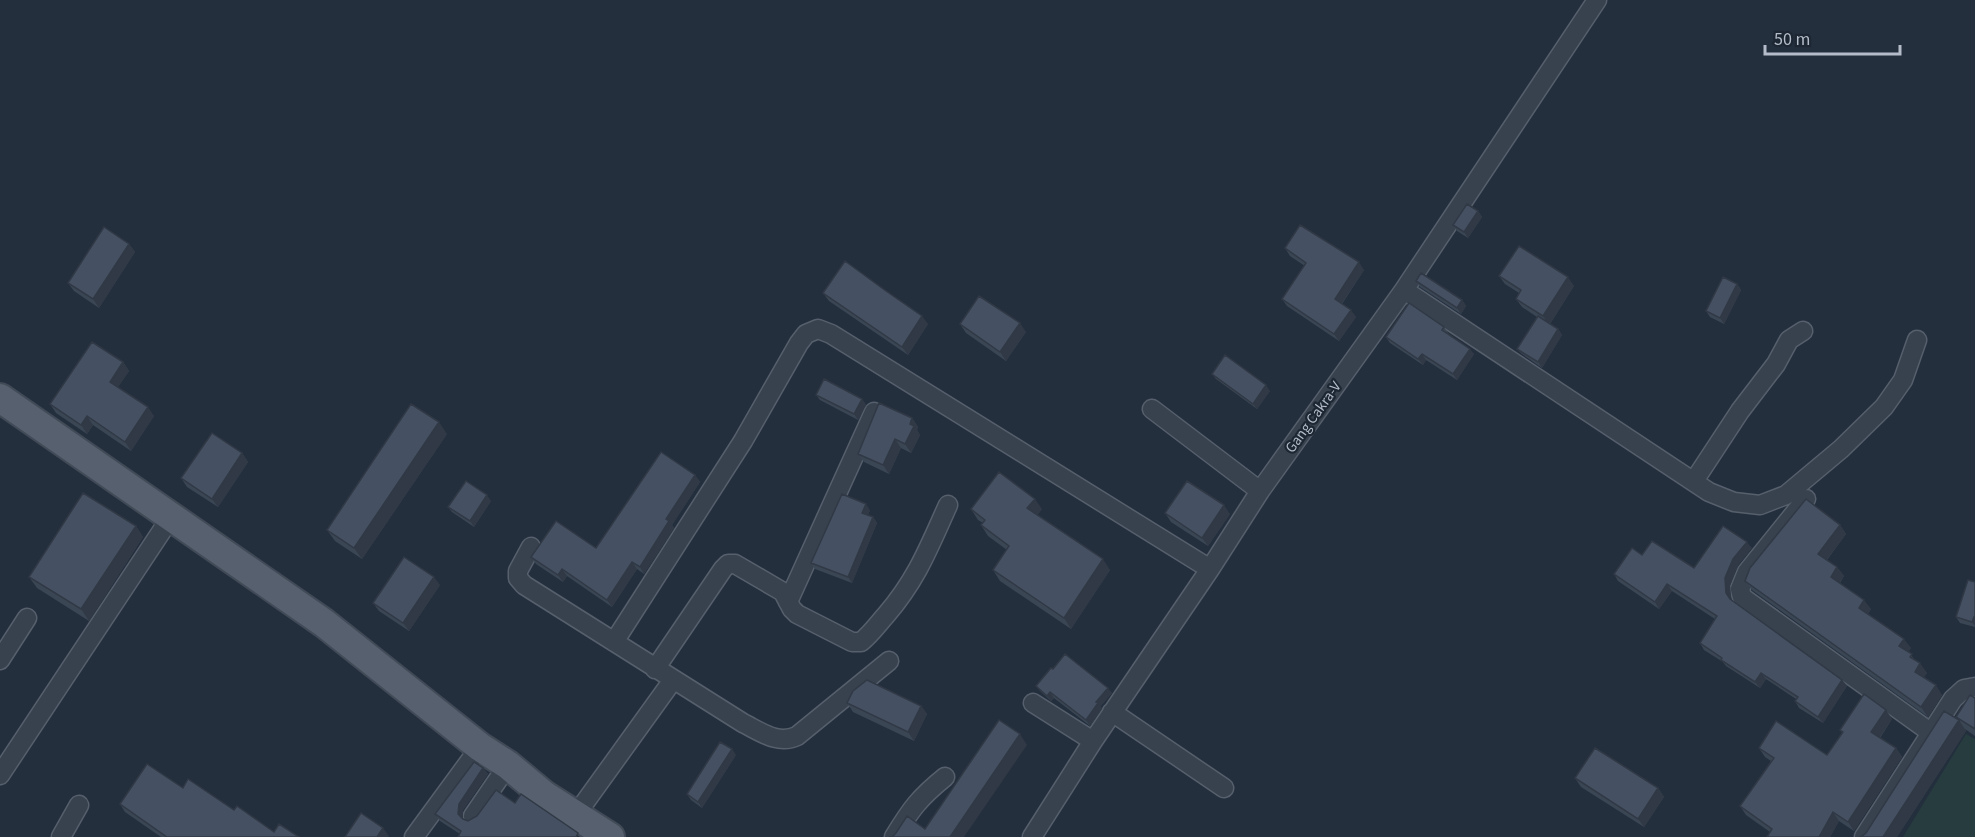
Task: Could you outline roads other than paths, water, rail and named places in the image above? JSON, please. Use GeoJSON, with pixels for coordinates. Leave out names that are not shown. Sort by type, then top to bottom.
{"type":"FeatureCollection","features":[{"type":"Feature","properties":{"kind":"main road"},"geometry":{"type":"LineString","coordinates":[[0,398],[324,623],[480,747],[508,765],[575,816],[610,837]]}},
{"type":"Feature","properties":{"kind":"street","name":"Gang Cakra-V"},"geometry":{"type":"LineString","coordinates":[[1032,837],[1093,741],[1260,491],[1404,290],[1597,0]]}},
{"type":"Feature","properties":{"kind":"street"},"geometry":{"type":"LineString","coordinates":[[1404,290],[1709,492],[1734,502],[1760,505],[1786,495],[1841,449],[1884,406],[1904,380],[1917,340]]}},
{"type":"Feature","properties":{"kind":"street"},"geometry":{"type":"LineString","coordinates":[[614,642],[743,441],[800,343],[813,329],[831,334],[1210,569]]}},
{"type":"Feature","properties":{"kind":"street"},"geometry":{"type":"LineString","coordinates":[[1694,481],[1740,411],[1776,364],[1789,340],[1803,331]]}},
{"type":"Feature","properties":{"kind":"street"},"geometry":{"type":"LineString","coordinates":[[1152,408],[1260,491]]}},
{"type":"Feature","properties":{"kind":"street"},"geometry":{"type":"LineString","coordinates":[[788,602],[874,412]]}},
{"type":"Feature","properties":{"kind":"street"},"geometry":{"type":"LineString","coordinates":[[1806,499],[1747,572],[1740,589],[1742,597],[1930,732]]}},
{"type":"Feature","properties":{"kind":"street"},"geometry":{"type":"LineString","coordinates":[[654,669],[728,564],[735,564],[783,592],[797,614],[852,642],[861,642],[905,593],[920,567],[948,505]]}},
{"type":"Feature","properties":{"kind":"street"},"geometry":{"type":"LineString","coordinates":[[0,775],[171,517]]}},
{"type":"Feature","properties":{"kind":"street"},"geometry":{"type":"LineString","coordinates":[[531,547],[518,572],[518,578],[524,585],[654,669],[743,723],[778,740],[788,740],[797,736],[889,661]]}},
{"type":"Feature","properties":{"kind":"street"},"geometry":{"type":"LineString","coordinates":[[2,654],[27,618]]}},
{"type":"Feature","properties":{"kind":"street"},"geometry":{"type":"LineString","coordinates":[[575,816],[673,680]]}},
{"type":"Feature","properties":{"kind":"street"},"geometry":{"type":"LineString","coordinates":[[1864,837],[1953,699],[1964,689],[1975,687]]}},
{"type":"Feature","properties":{"kind":"street"},"geometry":{"type":"LineString","coordinates":[[1033,703],[1093,741]]}},
{"type":"Feature","properties":{"kind":"street"},"geometry":{"type":"LineString","coordinates":[[1113,712],[1224,788]]}},
{"type":"Feature","properties":{"kind":"street"},"geometry":{"type":"LineString","coordinates":[[414,837],[480,747]]}},
{"type":"Feature","properties":{"kind":"street"},"geometry":{"type":"LineString","coordinates":[[473,816],[508,765]]}},
{"type":"Feature","properties":{"kind":"street"},"geometry":{"type":"LineString","coordinates":[[894,837],[918,800],[945,777]]}},
{"type":"Feature","properties":{"kind":"street"},"geometry":{"type":"LineString","coordinates":[[61,837],[79,805]]}}]}
